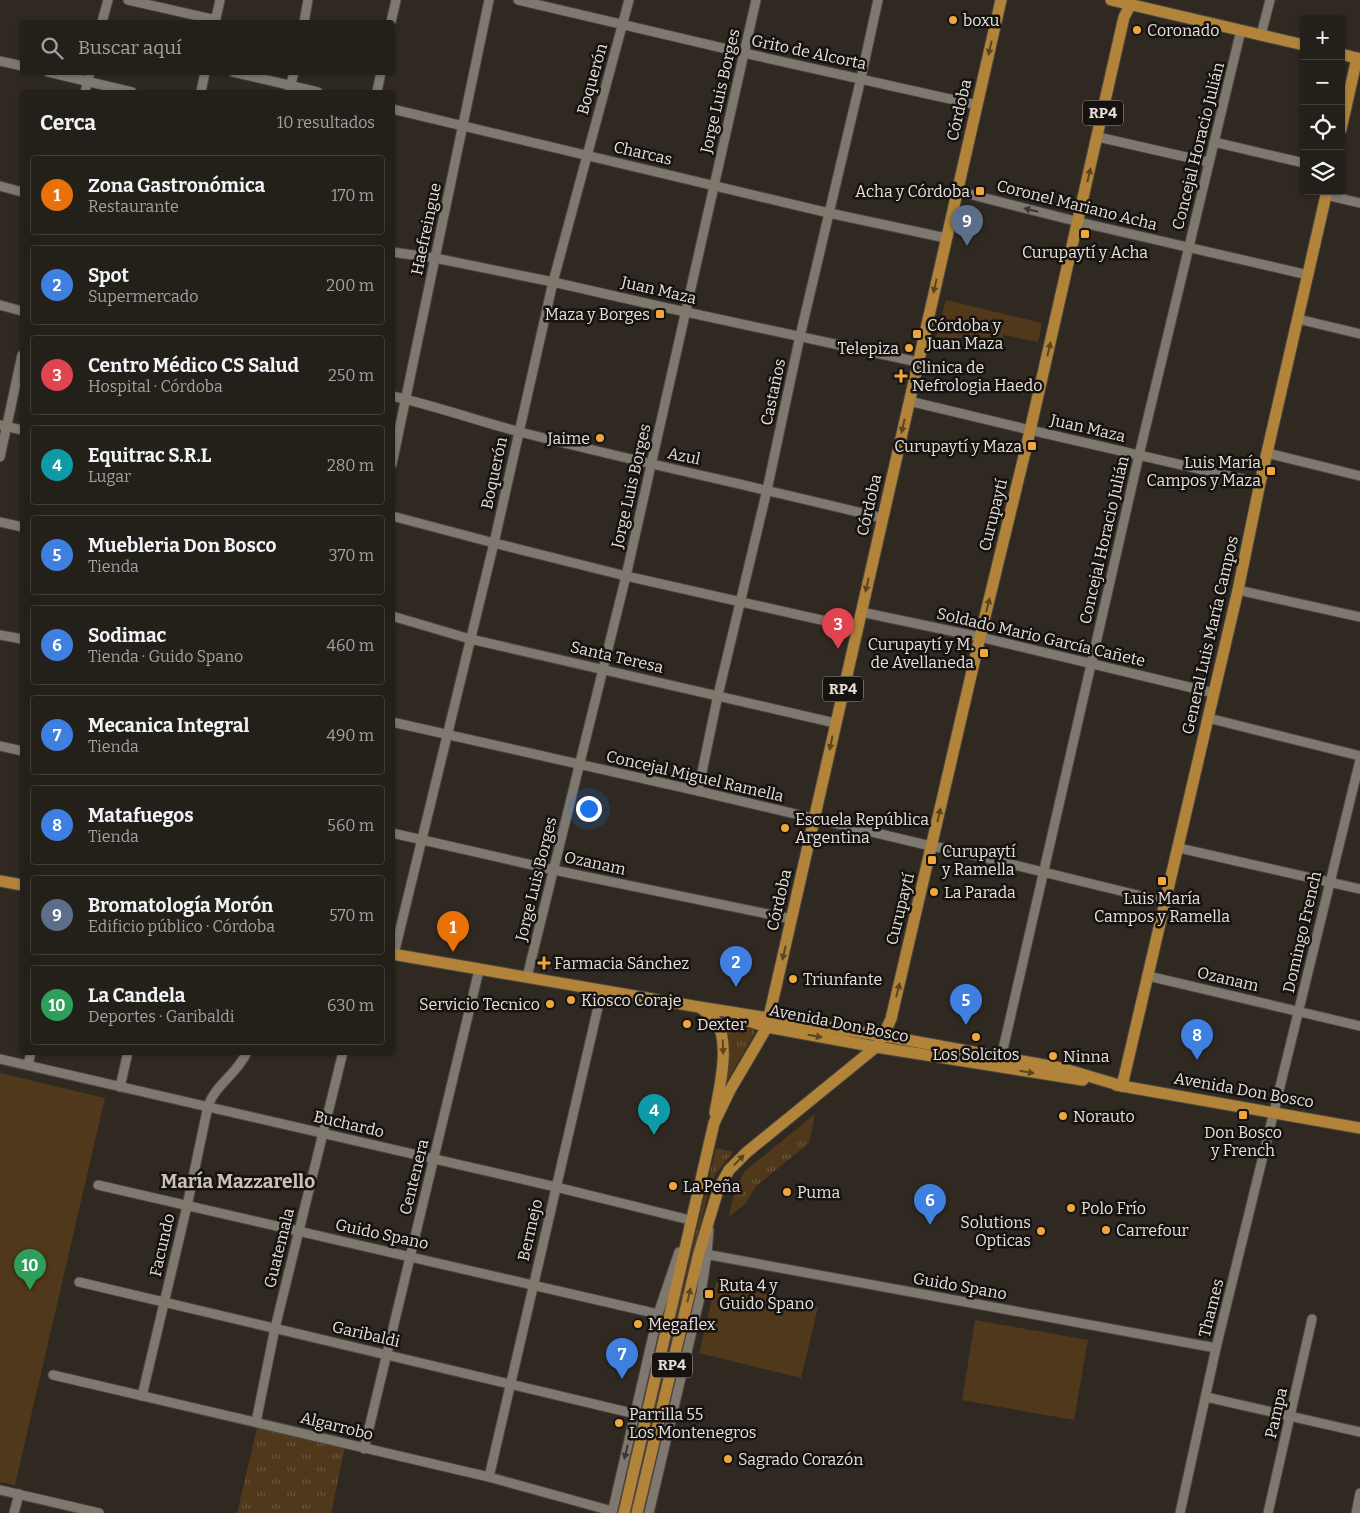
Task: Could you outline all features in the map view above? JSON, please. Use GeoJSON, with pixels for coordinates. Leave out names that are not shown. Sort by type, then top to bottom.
{"type":"FeatureCollection","features":[{"type":"Feature","properties":{"kind":"main road","name":"Córdoba"},"geometry":{"type":"LineString","coordinates":[[768,1022],[1001,0]]}},
{"type":"Feature","properties":{"kind":"main road"},"geometry":{"type":"LineString","coordinates":[[1111,0],[1131,2],[1300,44]]}},
{"type":"Feature","properties":{"kind":"main road","name":"Curupaytí"},"geometry":{"type":"LineString","coordinates":[[884,1036],[890,1019],[1079,222],[1124,17],[1131,2]]}},
{"type":"Feature","properties":{"kind":"main road"},"geometry":{"type":"LineString","coordinates":[[1345,55],[1359,59],[1345,113]]}},
{"type":"Feature","properties":{"kind":"main road","name":"General Luis María Campos"},"geometry":{"type":"LineString","coordinates":[[1122,1086],[1238,590],[1260,483],[1326,195]]}},
{"type":"Feature","properties":{"kind":"main road"},"geometry":{"type":"LineString","coordinates":[[0,881],[20,886]]}},
{"type":"Feature","properties":{"kind":"main road","name":"Avenida Don Bosco"},"geometry":{"type":"LineString","coordinates":[[395,954],[699,1007],[876,1047],[1122,1086],[1360,1128]]}},
{"type":"Feature","properties":{"kind":"main road"},"geometry":{"type":"LineString","coordinates":[[699,1007],[717,1022],[723,1040],[722,1068],[714,1123]]}},
{"type":"Feature","properties":{"kind":"main road","name":"Avenida Don Bosco"},"geometry":{"type":"LineString","coordinates":[[768,1022],[884,1036],[1061,1068],[1122,1086]]}},
{"type":"Feature","properties":{"kind":"main road","name":"RP4"},"geometry":{"type":"LineString","coordinates":[[616,1513],[714,1123],[768,1022]]}},
{"type":"Feature","properties":{"kind":"main road","name":"RP4"},"geometry":{"type":"LineString","coordinates":[[637,1513],[718,1190],[729,1170],[738,1160],[876,1047],[884,1036]]}},
{"type":"Feature","properties":{"kind":"street"},"geometry":{"type":"LineString","coordinates":[[103,20],[108,0]]}},
{"type":"Feature","properties":{"kind":"street"},"geometry":{"type":"LineString","coordinates":[[128,0],[211,20]]}},
{"type":"Feature","properties":{"kind":"street"},"geometry":{"type":"LineString","coordinates":[[215,20],[220,0]]}},
{"type":"Feature","properties":{"kind":"street"},"geometry":{"type":"LineString","coordinates":[[304,20],[308,0]]}},
{"type":"Feature","properties":{"kind":"street"},"geometry":{"type":"LineString","coordinates":[[391,20],[396,0]]}},
{"type":"Feature","properties":{"kind":"street","name":"Haefreingue"},"geometry":{"type":"LineString","coordinates":[[395,450],[489,0]]}},
{"type":"Feature","properties":{"kind":"street","name":"Grito de Alcorta"},"geometry":{"type":"LineString","coordinates":[[518,0],[977,105]]}},
{"type":"Feature","properties":{"kind":"street","name":"Boquerón"},"geometry":{"type":"LineString","coordinates":[[395,946],[494,544],[553,282],[629,0]]}},
{"type":"Feature","properties":{"kind":"street","name":"Jorge Luis Borges"},"geometry":{"type":"LineString","coordinates":[[527,977],[626,576],[756,0]]}},
{"type":"Feature","properties":{"kind":"street","name":"Castaños"},"geometry":{"type":"LineString","coordinates":[[698,791],[718,695],[767,490],[800,336],[878,0]]}},
{"type":"Feature","properties":{"kind":"street"},"geometry":{"type":"LineString","coordinates":[[1261,35],[1270,0]]}},
{"type":"Feature","properties":{"kind":"street","name":"Concejal Horacio Julián"},"geometry":{"type":"LineString","coordinates":[[1001,1058],[1139,455],[1241,30]]}},
{"type":"Feature","properties":{"kind":"street"},"geometry":{"type":"LineString","coordinates":[[0,61],[20,66]]}},
{"type":"Feature","properties":{"kind":"street"},"geometry":{"type":"LineString","coordinates":[[60,75],[123,90]]}},
{"type":"Feature","properties":{"kind":"street"},"geometry":{"type":"LineString","coordinates":[[86,90],[89,75]]}},
{"type":"Feature","properties":{"kind":"street"},"geometry":{"type":"LineString","coordinates":[[201,90],[204,75]]}},
{"type":"Feature","properties":{"kind":"street"},"geometry":{"type":"LineString","coordinates":[[243,75],[290,89],[293,75]]}},
{"type":"Feature","properties":{"kind":"street"},"geometry":{"type":"LineString","coordinates":[[377,90],[380,75]]}},
{"type":"Feature","properties":{"kind":"street","name":"Charcas"},"geometry":{"type":"LineString","coordinates":[[395,110],[829,213],[946,238]]}},
{"type":"Feature","properties":{"kind":"street"},"geometry":{"type":"LineString","coordinates":[[1098,137],[1208,162]]}},
{"type":"Feature","properties":{"kind":"street"},"geometry":{"type":"LineString","coordinates":[[1214,142],[1300,162]]}},
{"type":"Feature","properties":{"kind":"street"},"geometry":{"type":"LineString","coordinates":[[0,186],[20,191]]}},
{"type":"Feature","properties":{"kind":"street","name":"Coronel Mariano Acha"},"geometry":{"type":"LineString","coordinates":[[957,192],[1308,275]]}},
{"type":"Feature","properties":{"kind":"street"},"geometry":{"type":"LineString","coordinates":[[1333,195],[1360,203]]}},
{"type":"Feature","properties":{"kind":"street","name":"Juan Maza"},"geometry":{"type":"LineString","coordinates":[[395,252],[435,258],[553,282],[918,362]]}},
{"type":"Feature","properties":{"kind":"street"},"geometry":{"type":"LineString","coordinates":[[0,305],[20,310]]}},
{"type":"Feature","properties":{"kind":"street"},"geometry":{"type":"LineString","coordinates":[[1298,319],[1360,334]]}},
{"type":"Feature","properties":{"kind":"street"},"geometry":{"type":"LineString","coordinates":[[0,457],[3,425],[20,362]]}},
{"type":"Feature","properties":{"kind":"street","name":"Azul"},"geometry":{"type":"LineString","coordinates":[[395,397],[519,431],[882,518]]}},
{"type":"Feature","properties":{"kind":"street","name":"Juan Maza"},"geometry":{"type":"LineString","coordinates":[[909,401],[1260,483]]}},
{"type":"Feature","properties":{"kind":"street"},"geometry":{"type":"LineString","coordinates":[[3,425],[20,429]]}},
{"type":"Feature","properties":{"kind":"street"},"geometry":{"type":"LineString","coordinates":[[1267,453],[1360,476]]}},
{"type":"Feature","properties":{"kind":"street"},"geometry":{"type":"LineString","coordinates":[[395,517],[494,544],[626,576],[857,628]]}},
{"type":"Feature","properties":{"kind":"street"},"geometry":{"type":"LineString","coordinates":[[0,522],[20,527]]}},
{"type":"Feature","properties":{"kind":"street"},"geometry":{"type":"LineString","coordinates":[[1238,590],[1360,617]]}},
{"type":"Feature","properties":{"kind":"street","name":"Soldado Mario García Cañete"},"geometry":{"type":"LineString","coordinates":[[861,612],[1214,693]]}},
{"type":"Feature","properties":{"kind":"street","name":"Santa Teresa"},"geometry":{"type":"LineString","coordinates":[[395,617],[470,639],[603,668],[835,723]]}},
{"type":"Feature","properties":{"kind":"street"},"geometry":{"type":"LineString","coordinates":[[0,635],[20,639]]}},
{"type":"Feature","properties":{"kind":"street"},"geometry":{"type":"LineString","coordinates":[[1208,718],[1360,756]]}},
{"type":"Feature","properties":{"kind":"street","name":"Concejal Miguel Ramella"},"geometry":{"type":"LineString","coordinates":[[395,723],[815,818],[1166,902]]}},
{"type":"Feature","properties":{"kind":"street"},"geometry":{"type":"LineString","coordinates":[[0,746],[20,751]]}},
{"type":"Feature","properties":{"kind":"street","name":"Domingo French"},"geometry":{"type":"LineString","coordinates":[[1274,1112],[1360,760]]}},
{"type":"Feature","properties":{"kind":"street","name":"Ozanam"},"geometry":{"type":"LineString","coordinates":[[395,834],[554,870],[792,919]]}},
{"type":"Feature","properties":{"kind":"street"},"geometry":{"type":"LineString","coordinates":[[1179,848],[1360,889]]}},
{"type":"Feature","properties":{"kind":"street","name":"Centenera"},"geometry":{"type":"LineString","coordinates":[[364,1449],[479,970]]}},
{"type":"Feature","properties":{"kind":"street","name":"Ozanam"},"geometry":{"type":"LineString","coordinates":[[1148,976],[1360,1026]]}},
{"type":"Feature","properties":{"kind":"street","name":"Bermejo"},"geometry":{"type":"LineString","coordinates":[[489,1477],[602,990]]}},
{"type":"Feature","properties":{"kind":"street"},"geometry":{"type":"LineString","coordinates":[[28,1065],[30,1055]]}},
{"type":"Feature","properties":{"kind":"street"},"geometry":{"type":"LineString","coordinates":[[120,1087],[127,1055]]}},
{"type":"Feature","properties":{"kind":"street","name":"Facundo"},"geometry":{"type":"LineString","coordinates":[[142,1396],[187,1206],[208,1106],[212,1096],[240,1064],[245,1055]]}},
{"type":"Feature","properties":{"kind":"street","name":"Guatemala"},"geometry":{"type":"LineString","coordinates":[[256,1422],[275,1328],[342,1055]]}},
{"type":"Feature","properties":{"kind":"street","name":"Buchardo"},"geometry":{"type":"LineString","coordinates":[[0,1059],[556,1187],[690,1220]]}},
{"type":"Feature","properties":{"kind":"street","name":"Thames"},"geometry":{"type":"LineString","coordinates":[[1180,1513],[1216,1348],[1274,1112]]}},
{"type":"Feature","properties":{"kind":"street","name":"Guido Spano"},"geometry":{"type":"LineString","coordinates":[[98,1185],[658,1314]]}},
{"type":"Feature","properties":{"kind":"street"},"geometry":{"type":"LineString","coordinates":[[641,1415],[658,1314],[690,1220]]}},
{"type":"Feature","properties":{"kind":"street"},"geometry":{"type":"LineString","coordinates":[[649,1513],[700,1293],[703,1254]]}},
{"type":"Feature","properties":{"kind":"street","name":"Guido Spano"},"geometry":{"type":"LineString","coordinates":[[703,1254],[1216,1348]]}},
{"type":"Feature","properties":{"kind":"street","name":"Garibaldi"},"geometry":{"type":"LineString","coordinates":[[79,1282],[641,1415]]}},
{"type":"Feature","properties":{"kind":"street","name":"Pampa"},"geometry":{"type":"LineString","coordinates":[[1268,1513],[1312,1319]]}},
{"type":"Feature","properties":{"kind":"street","name":"Algarrobo"},"geometry":{"type":"LineString","coordinates":[[53,1375],[489,1477],[616,1513]]}},
{"type":"Feature","properties":{"kind":"street"},"geometry":{"type":"LineString","coordinates":[[1206,1397],[1360,1432]]}},
{"type":"Feature","properties":{"kind":"street"},"geometry":{"type":"LineString","coordinates":[[0,1490],[99,1513]]}},
{"type":"Feature","properties":{"kind":"street"},"geometry":{"type":"LineString","coordinates":[[1356,1513],[1360,1493]]}},
{"type":"Feature","properties":{"kind":"street"},"geometry":{"type":"LineString","coordinates":[[14,1513],[19,1494]]}},
{"type":"Feature","properties":{"kind":"green space"},"geometry":{"type":"Polygon","coordinates":[[[946,300],[1042,323],[1038,342],[1004,335],[1004,333],[1000,348],[961,338],[959,343],[936,337],[946,300]]]}},
{"type":"Feature","properties":{"kind":"green space"},"geometry":{"type":"Polygon","coordinates":[[[731,1024],[753,1029],[755,1033],[724,1086],[729,1053],[727,1026],[731,1024]]]}},
{"type":"Feature","properties":{"kind":"green space"},"geometry":{"type":"Polygon","coordinates":[[[0,1073],[105,1098],[15,1485],[0,1482],[0,1073]]]}},
{"type":"Feature","properties":{"kind":"green space"},"geometry":{"type":"Polygon","coordinates":[[[815,1114],[809,1143],[756,1186],[745,1204],[729,1217],[732,1201],[745,1171],[815,1114]]]}},
{"type":"Feature","properties":{"kind":"green space"},"geometry":{"type":"Polygon","coordinates":[[[716,1148],[733,1152],[715,1175],[707,1197],[633,1513],[629,1513],[716,1148]]]}},
{"type":"Feature","properties":{"kind":"green space"},"geometry":{"type":"Polygon","coordinates":[[[701,1274],[668,1413],[665,1413],[697,1281],[701,1274]]]}},
{"type":"Feature","properties":{"kind":"green space"},"geometry":{"type":"Polygon","coordinates":[[[716,1282],[818,1307],[801,1378],[699,1353],[716,1282]]]}},
{"type":"Feature","properties":{"kind":"green space"},"geometry":{"type":"Polygon","coordinates":[[[975,1320],[1088,1340],[1074,1420],[962,1400],[975,1320]]]}},
{"type":"Feature","properties":{"kind":"green space"},"geometry":{"type":"Polygon","coordinates":[[[257,1428],[345,1447],[331,1513],[237,1513],[257,1428]]]}},
{"type":"Feature","properties":{"kind":"place","name":"boxu"},"geometry":{"type":"Point","coordinates":[953,20]}},
{"type":"Feature","properties":{"kind":"place","name":"Coronado"},"geometry":{"type":"Point","coordinates":[1137,30]}},
{"type":"Feature","properties":{"kind":"place","name":"Acha y Córdoba"},"geometry":{"type":"Point","coordinates":[980,191]}},
{"type":"Feature","properties":{"kind":"place","name":"Curupaytí y Acha"},"geometry":{"type":"Point","coordinates":[1085,234]}},
{"type":"Feature","properties":{"kind":"place","name":"Bromatología Morón"},"geometry":{"type":"Point","coordinates":[967,246]}},
{"type":"Feature","properties":{"kind":"place","name":"Maza y Borges"},"geometry":{"type":"Point","coordinates":[660,314]}},
{"type":"Feature","properties":{"kind":"place","name":"Córdoba y Juan Maza"},"geometry":{"type":"Point","coordinates":[917,334]}},
{"type":"Feature","properties":{"kind":"place","name":"Telepiza"},"geometry":{"type":"Point","coordinates":[909,348]}},
{"type":"Feature","properties":{"kind":"place","name":"Clinica de Nefrologia Haedo"},"geometry":{"type":"Point","coordinates":[901,376]}},
{"type":"Feature","properties":{"kind":"place","name":"Jaime"},"geometry":{"type":"Point","coordinates":[600,438]}},
{"type":"Feature","properties":{"kind":"place","name":"Curupaytí y Maza"},"geometry":{"type":"Point","coordinates":[1032,446]}},
{"type":"Feature","properties":{"kind":"place","name":"Luis María Campos y Maza"},"geometry":{"type":"Point","coordinates":[1271,471]}},
{"type":"Feature","properties":{"kind":"place","name":"Centro Médico CS Salud"},"geometry":{"type":"Point","coordinates":[838,649]}},
{"type":"Feature","properties":{"kind":"place","name":"Curupaytí y M. de Avellaneda"},"geometry":{"type":"Point","coordinates":[984,653]}},
{"type":"Feature","properties":{"kind":"place","name":"Escuela República Argentina"},"geometry":{"type":"Point","coordinates":[785,828]}},
{"type":"Feature","properties":{"kind":"place","name":"Curupaytí y Ramella"},"geometry":{"type":"Point","coordinates":[932,860]}},
{"type":"Feature","properties":{"kind":"place","name":"Luis María Campos y Ramella"},"geometry":{"type":"Point","coordinates":[1162,881]}},
{"type":"Feature","properties":{"kind":"place","name":"La Parada"},"geometry":{"type":"Point","coordinates":[934,892]}},
{"type":"Feature","properties":{"kind":"place","name":"Zona Gastronómica"},"geometry":{"type":"Point","coordinates":[453,952]}},
{"type":"Feature","properties":{"kind":"place","name":"Farmacia Sánchez"},"geometry":{"type":"Point","coordinates":[544,963]}},
{"type":"Feature","properties":{"kind":"place","name":"Triunfante"},"geometry":{"type":"Point","coordinates":[793,979]}},
{"type":"Feature","properties":{"kind":"place","name":"Spot"},"geometry":{"type":"Point","coordinates":[736,987]}},
{"type":"Feature","properties":{"kind":"place","name":"Kiosco Coraje"},"geometry":{"type":"Point","coordinates":[571,1000]}},
{"type":"Feature","properties":{"kind":"place","name":"Servicio Tecnico"},"geometry":{"type":"Point","coordinates":[550,1004]}},
{"type":"Feature","properties":{"kind":"place","name":"Dexter"},"geometry":{"type":"Point","coordinates":[687,1024]}},
{"type":"Feature","properties":{"kind":"place","name":"Muebleria Don Bosco"},"geometry":{"type":"Point","coordinates":[966,1025]}},
{"type":"Feature","properties":{"kind":"place","name":"Los Solcitos"},"geometry":{"type":"Point","coordinates":[976,1037]}},
{"type":"Feature","properties":{"kind":"place","name":"Ninna"},"geometry":{"type":"Point","coordinates":[1053,1056]}},
{"type":"Feature","properties":{"kind":"place","name":"Matafuegos"},"geometry":{"type":"Point","coordinates":[1197,1060]}},
{"type":"Feature","properties":{"kind":"place","name":"Don Bosco y French"},"geometry":{"type":"Point","coordinates":[1243,1115]}},
{"type":"Feature","properties":{"kind":"place","name":"Norauto"},"geometry":{"type":"Point","coordinates":[1063,1116]}},
{"type":"Feature","properties":{"kind":"place","name":"Equitrac S.R.L"},"geometry":{"type":"Point","coordinates":[654,1135]}},
{"type":"Feature","properties":{"kind":"place","name":"La Peña"},"geometry":{"type":"Point","coordinates":[673,1186]}},
{"type":"Feature","properties":{"kind":"place","name":"Puma"},"geometry":{"type":"Point","coordinates":[787,1192]}},
{"type":"Feature","properties":{"kind":"place","name":"Polo Frío"},"geometry":{"type":"Point","coordinates":[1071,1208]}},
{"type":"Feature","properties":{"kind":"place","name":"Sodimac"},"geometry":{"type":"Point","coordinates":[930,1225]}},
{"type":"Feature","properties":{"kind":"place","name":"Carrefour"},"geometry":{"type":"Point","coordinates":[1106,1230]}},
{"type":"Feature","properties":{"kind":"place","name":"Solutions Opticas"},"geometry":{"type":"Point","coordinates":[1041,1231]}},
{"type":"Feature","properties":{"kind":"place","name":"La Candela"},"geometry":{"type":"Point","coordinates":[30,1290]}},
{"type":"Feature","properties":{"kind":"place","name":"Ruta 4 y Guido Spano"},"geometry":{"type":"Point","coordinates":[709,1294]}},
{"type":"Feature","properties":{"kind":"place","name":"Megaflex"},"geometry":{"type":"Point","coordinates":[638,1324]}},
{"type":"Feature","properties":{"kind":"place","name":"Mecanica Integral"},"geometry":{"type":"Point","coordinates":[622,1379]}},
{"type":"Feature","properties":{"kind":"place","name":"Parrilla 55 Los Montenegros"},"geometry":{"type":"Point","coordinates":[619,1423]}},
{"type":"Feature","properties":{"kind":"place","name":"Sagrado Corazón"},"geometry":{"type":"Point","coordinates":[728,1459]}},
{"type":"Feature","properties":{"kind":"district","name":"María Mazzarello"},"geometry":{"type":"Point","coordinates":[238,1181]}}]}
